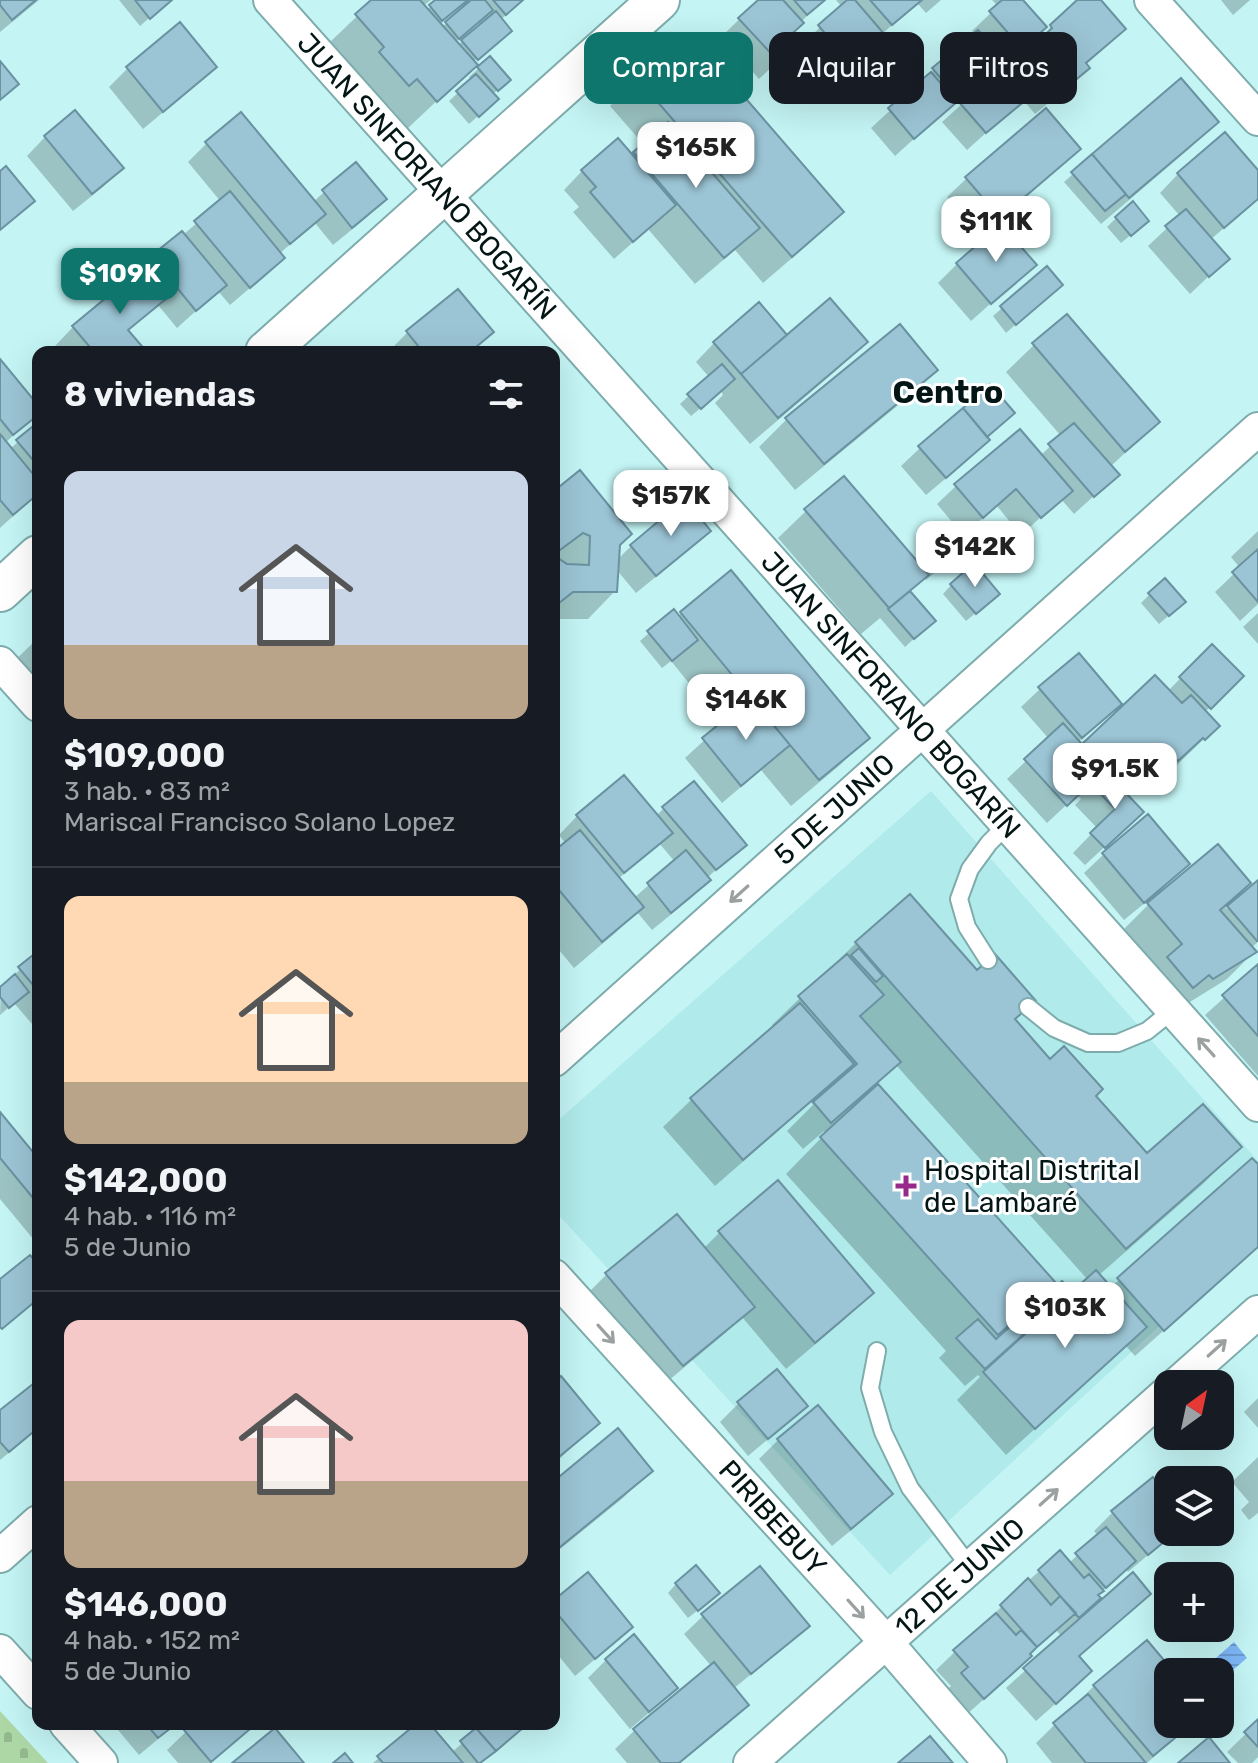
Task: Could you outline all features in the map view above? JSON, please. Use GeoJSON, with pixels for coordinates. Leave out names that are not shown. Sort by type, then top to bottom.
{"type":"FeatureCollection","features":[{"type":"Feature","properties":{"kind":"street","name":"JUAN SINFORIANO BOGARÍN"},"geometry":{"type":"LineString","coordinates":[[270,0],[1258,1105]]}},
{"type":"Feature","properties":{"kind":"street"},"geometry":{"type":"LineString","coordinates":[[273,346],[659,0]]}},
{"type":"Feature","properties":{"kind":"street"},"geometry":{"type":"LineString","coordinates":[[1151,0],[1258,119]]}},
{"type":"Feature","properties":{"kind":"street","name":"5 DE JUNIO"},"geometry":{"type":"LineString","coordinates":[[560,1055],[1258,429]]}},
{"type":"Feature","properties":{"kind":"street"},"geometry":{"type":"LineString","coordinates":[[0,591],[32,562]]}},
{"type":"Feature","properties":{"kind":"street"},"geometry":{"type":"LineString","coordinates":[[0,663],[32,698]]}},
{"type":"Feature","properties":{"kind":"street","name":"PIRIBEBUY"},"geometry":{"type":"LineString","coordinates":[[560,1283],[886,1642],[990,1763]]}},
{"type":"Feature","properties":{"kind":"street"},"geometry":{"type":"LineString","coordinates":[[1193,1370],[1258,1312]]}},
{"type":"Feature","properties":{"kind":"street","name":"12 DE JUNIO"},"geometry":{"type":"LineString","coordinates":[[750,1763],[1154,1404]]}},
{"type":"Feature","properties":{"kind":"street"},"geometry":{"type":"LineString","coordinates":[[0,1556],[32,1527]]}},
{"type":"Feature","properties":{"kind":"street"},"geometry":{"type":"LineString","coordinates":[[0,1651],[32,1686]]}},
{"type":"Feature","properties":{"kind":"street"},"geometry":{"type":"LineString","coordinates":[[71,1730],[101,1763]]}},
{"type":"Feature","properties":{"kind":"lane"},"geometry":{"type":"LineString","coordinates":[[988,960],[967,927],[959,899],[970,869],[1007,825]]}},
{"type":"Feature","properties":{"kind":"lane"},"geometry":{"type":"LineString","coordinates":[[1028,1007],[1054,1028],[1088,1043],[1118,1043],[1147,1031],[1173,1010]]}},
{"type":"Feature","properties":{"kind":"lane"},"geometry":{"type":"LineString","coordinates":[[877,1351],[870,1388],[883,1432],[910,1488],[970,1567]]}},
{"type":"Feature","properties":{"kind":"shaded area","name":"Hospital Distrital de Lambaré"},"geometry":{"type":"Polygon","coordinates":[[[931,791],[1258,1161],[1258,1235],[890,1575],[560,1217],[560,1119],[931,791]]]}},
{"type":"Feature","properties":{"kind":"green space"},"geometry":{"type":"Polygon","coordinates":[[[0,1711],[48,1763],[0,1763],[0,1711]]]}},
{"type":"Feature","properties":{"kind":"water"},"geometry":{"type":"Polygon","coordinates":[[[1234,1642],[1247,1658],[1234,1669],[1234,1658],[1216,1658],[1234,1642]]]}},
{"type":"Feature","properties":{"kind":"building"},"geometry":{"type":"Polygon","coordinates":[[[0,0],[36,0],[12,20],[0,5],[0,0]]]}},
{"type":"Feature","properties":{"kind":"building"},"geometry":{"type":"Polygon","coordinates":[[[135,0],[172,0],[150,19],[135,0]]]}},
{"type":"Feature","properties":{"kind":"building"},"geometry":{"type":"Polygon","coordinates":[[[371,0],[420,0],[478,65],[437,102],[417,79],[409,86],[379,52],[384,47],[355,14],[371,0]]]}},
{"type":"Feature","properties":{"kind":"building"},"geometry":{"type":"Polygon","coordinates":[[[435,0],[468,0],[442,21],[429,5],[435,0]]]}},
{"type":"Feature","properties":{"kind":"building"},"geometry":{"type":"Polygon","coordinates":[[[471,0],[485,0],[493,10],[459,39],[445,22],[471,0]]]}},
{"type":"Feature","properties":{"kind":"building"},"geometry":{"type":"Polygon","coordinates":[[[493,0],[523,0],[506,15],[493,0]]]}},
{"type":"Feature","properties":{"kind":"building"},"geometry":{"type":"Polygon","coordinates":[[[758,0],[783,0],[804,23],[794,32],[769,32],[769,51],[738,18],[758,0]]]}},
{"type":"Feature","properties":{"kind":"building"},"geometry":{"type":"Polygon","coordinates":[[[794,0],[825,0],[807,15],[794,0]]]}},
{"type":"Feature","properties":{"kind":"building"},"geometry":{"type":"Polygon","coordinates":[[[847,0],[855,0],[882,32],[824,32],[818,25],[847,0]]]}},
{"type":"Feature","properties":{"kind":"building"},"geometry":{"type":"Polygon","coordinates":[[[870,0],[922,0],[892,25],[870,0]]]}},
{"type":"Feature","properties":{"kind":"building"},"geometry":{"type":"Polygon","coordinates":[[[1002,0],[1023,0],[1047,27],[1041,32],[1007,32],[989,11],[1002,0]]]}},
{"type":"Feature","properties":{"kind":"building"},"geometry":{"type":"Polygon","coordinates":[[[1077,0],[1101,0],[1126,29],[1086,63],[1090,68],[1077,79],[1077,32],[1048,32],[1052,28],[1050,25],[1077,0]]]}},
{"type":"Feature","properties":{"kind":"building"},"geometry":{"type":"Polygon","coordinates":[[[496,11],[512,31],[478,60],[461,40],[496,11]]]}},
{"type":"Feature","properties":{"kind":"building"},"geometry":{"type":"Polygon","coordinates":[[[180,22],[217,67],[163,112],[126,67],[180,22]]]}},
{"type":"Feature","properties":{"kind":"building"},"geometry":{"type":"Polygon","coordinates":[[[490,56],[511,80],[498,91],[477,67],[490,56]]]}},
{"type":"Feature","properties":{"kind":"building"},"geometry":{"type":"Polygon","coordinates":[[[0,61],[19,84],[0,100],[0,61]]]}},
{"type":"Feature","properties":{"kind":"building"},"geometry":{"type":"Polygon","coordinates":[[[940,61],[940,77],[932,68],[940,61]]]}},
{"type":"Feature","properties":{"kind":"building"},"geometry":{"type":"Polygon","coordinates":[[[931,72],[940,82],[940,104],[955,104],[914,139],[888,108],[893,104],[924,104],[924,78],[931,72]]]}},
{"type":"Feature","properties":{"kind":"building"},"geometry":{"type":"Polygon","coordinates":[[[476,74],[499,99],[479,117],[456,91],[476,74]]]}},
{"type":"Feature","properties":{"kind":"building"},"geometry":{"type":"Polygon","coordinates":[[[1181,78],[1219,122],[1129,198],[1092,154],[1181,78]]]}},
{"type":"Feature","properties":{"kind":"building"},"geometry":{"type":"Polygon","coordinates":[[[659,104],[751,104],[844,212],[792,257],[659,104]]]}},
{"type":"Feature","properties":{"kind":"building"},"geometry":{"type":"Polygon","coordinates":[[[961,104],[1021,104],[986,133],[961,104]]]}},
{"type":"Feature","properties":{"kind":"building"},"geometry":{"type":"Polygon","coordinates":[[[1046,108],[1081,149],[1000,218],[965,177],[1046,108]]]}},
{"type":"Feature","properties":{"kind":"building"},"geometry":{"type":"Polygon","coordinates":[[[75,110],[124,168],[92,194],[44,136],[75,110]]]}},
{"type":"Feature","properties":{"kind":"building"},"geometry":{"type":"Polygon","coordinates":[[[241,112],[326,214],[290,244],[205,142],[241,112]]]}},
{"type":"Feature","properties":{"kind":"building"},"geometry":{"type":"Polygon","coordinates":[[[668,122],[760,228],[724,258],[633,152],[668,122]]]}},
{"type":"Feature","properties":{"kind":"building"},"geometry":{"type":"Polygon","coordinates":[[[1225,132],[1258,170],[1258,199],[1224,228],[1177,173],[1225,132]]]}},
{"type":"Feature","properties":{"kind":"building"},"geometry":{"type":"Polygon","coordinates":[[[618,138],[676,205],[633,242],[590,192],[596,187],[581,170],[618,138]]]}},
{"type":"Feature","properties":{"kind":"building"},"geometry":{"type":"Polygon","coordinates":[[[1092,154],[1126,194],[1105,211],[1071,172],[1092,154]]]}},
{"type":"Feature","properties":{"kind":"building"},"geometry":{"type":"Polygon","coordinates":[[[356,162],[387,199],[352,228],[322,190],[356,162]]]}},
{"type":"Feature","properties":{"kind":"building"},"geometry":{"type":"Polygon","coordinates":[[[6,166],[35,201],[0,230],[0,171],[6,166]]]}},
{"type":"Feature","properties":{"kind":"building"},"geometry":{"type":"Polygon","coordinates":[[[230,191],[285,258],[250,288],[194,221],[230,191]]]}},
{"type":"Feature","properties":{"kind":"building"},"geometry":{"type":"Polygon","coordinates":[[[1133,201],[1149,221],[1131,236],[1115,217],[1133,201]]]}},
{"type":"Feature","properties":{"kind":"building"},"geometry":{"type":"Polygon","coordinates":[[[1186,209],[1230,259],[1209,277],[1165,226],[1186,209]]]}},
{"type":"Feature","properties":{"kind":"building"},"geometry":{"type":"Polygon","coordinates":[[[1001,224],[1037,265],[991,304],[956,263],[1001,224]]]}},
{"type":"Feature","properties":{"kind":"building"},"geometry":{"type":"Polygon","coordinates":[[[182,231],[227,285],[196,311],[151,256],[182,231]]]}},
{"type":"Feature","properties":{"kind":"building"},"geometry":{"type":"Polygon","coordinates":[[[1047,266],[1063,285],[1016,325],[1000,306],[1047,266]]]}},
{"type":"Feature","properties":{"kind":"building"},"geometry":{"type":"Polygon","coordinates":[[[142,268],[167,298],[128,330],[142,346],[89,346],[72,326],[142,268]]]}},
{"type":"Feature","properties":{"kind":"building"},"geometry":{"type":"Polygon","coordinates":[[[458,289],[494,332],[477,346],[418,346],[406,331],[458,289]]]}},
{"type":"Feature","properties":{"kind":"building"},"geometry":{"type":"Polygon","coordinates":[[[830,298],[868,342],[778,418],[741,374],[830,298]]]}},
{"type":"Feature","properties":{"kind":"building"},"geometry":{"type":"Polygon","coordinates":[[[759,302],[787,335],[741,374],[713,342],[759,302]]]}},
{"type":"Feature","properties":{"kind":"building"},"geometry":{"type":"Polygon","coordinates":[[[1067,314],[1160,422],[1125,452],[1032,343],[1067,314]]]}},
{"type":"Feature","properties":{"kind":"building"},"geometry":{"type":"Polygon","coordinates":[[[900,324],[938,370],[824,464],[785,418],[900,324]]]}},
{"type":"Feature","properties":{"kind":"building"},"geometry":{"type":"Polygon","coordinates":[[[0,359],[32,398],[32,420],[13,435],[0,419],[0,359]]]}},
{"type":"Feature","properties":{"kind":"building"},"geometry":{"type":"Polygon","coordinates":[[[722,364],[735,379],[701,409],[687,394],[722,364]]]}},
{"type":"Feature","properties":{"kind":"building"},"geometry":{"type":"Polygon","coordinates":[[[990,384],[1015,413],[987,437],[963,408],[990,384]]]}},
{"type":"Feature","properties":{"kind":"building"},"geometry":{"type":"Polygon","coordinates":[[[963,408],[990,440],[946,478],[918,446],[963,408]]]}},
{"type":"Feature","properties":{"kind":"building"},"geometry":{"type":"Polygon","coordinates":[[[1074,423],[1120,475],[1094,497],[1048,444],[1074,423]]]}},
{"type":"Feature","properties":{"kind":"building"},"geometry":{"type":"Polygon","coordinates":[[[32,427],[32,459],[16,440],[32,427]]]}},
{"type":"Feature","properties":{"kind":"building"},"geometry":{"type":"Polygon","coordinates":[[[1020,429],[1073,491],[1041,518],[1016,489],[983,518],[954,484],[1020,429]]]}},
{"type":"Feature","properties":{"kind":"building"},"geometry":{"type":"Polygon","coordinates":[[[0,434],[32,473],[32,499],[13,515],[0,500],[0,434]]]}},
{"type":"Feature","properties":{"kind":"building"},"geometry":{"type":"Polygon","coordinates":[[[580,470],[632,534],[620,545],[617,592],[573,592],[560,602],[560,559],[567,564],[589,565],[590,536],[583,533],[560,550],[560,486],[580,470]]]}},
{"type":"Feature","properties":{"kind":"building"},"geometry":{"type":"Polygon","coordinates":[[[844,476],[929,575],[889,608],[804,509],[844,476]]]}},
{"type":"Feature","properties":{"kind":"building"},"geometry":{"type":"Polygon","coordinates":[[[685,499],[711,531],[656,576],[630,545],[685,499]]]}},
{"type":"Feature","properties":{"kind":"building"},"geometry":{"type":"Polygon","coordinates":[[[952,536],[964,549],[936,572],[924,559],[952,536]]]}},
{"type":"Feature","properties":{"kind":"building"},"geometry":{"type":"Polygon","coordinates":[[[1258,549],[1258,602],[1232,572],[1258,549]]]}},
{"type":"Feature","properties":{"kind":"building"},"geometry":{"type":"Polygon","coordinates":[[[974,563],[1000,594],[976,614],[950,584],[974,563]]]}},
{"type":"Feature","properties":{"kind":"building"},"geometry":{"type":"Polygon","coordinates":[[[731,570],[870,738],[819,780],[680,612],[731,570]]]}},
{"type":"Feature","properties":{"kind":"building"},"geometry":{"type":"Polygon","coordinates":[[[1165,578],[1186,602],[1169,616],[1148,593],[1165,578]]]}},
{"type":"Feature","properties":{"kind":"building"},"geometry":{"type":"Polygon","coordinates":[[[910,591],[936,621],[914,639],[888,609],[910,591]]]}},
{"type":"Feature","properties":{"kind":"building"},"geometry":{"type":"Polygon","coordinates":[[[674,609],[698,640],[672,661],[647,631],[674,609]]]}},
{"type":"Feature","properties":{"kind":"building"},"geometry":{"type":"Polygon","coordinates":[[[1212,644],[1244,676],[1211,709],[1179,677],[1212,644]]]}},
{"type":"Feature","properties":{"kind":"building"},"geometry":{"type":"Polygon","coordinates":[[[1079,653],[1122,704],[1082,738],[1038,687],[1079,653]]]}},
{"type":"Feature","properties":{"kind":"building"},"geometry":{"type":"Polygon","coordinates":[[[1155,675],[1182,703],[1191,695],[1220,726],[1178,761],[1168,751],[1126,790],[1082,744],[1155,675]]]}},
{"type":"Feature","properties":{"kind":"building"},"geometry":{"type":"Polygon","coordinates":[[[751,698],[790,745],[741,786],[702,738],[751,698]]]}},
{"type":"Feature","properties":{"kind":"building"},"geometry":{"type":"Polygon","coordinates":[[[1063,723],[1105,770],[1067,806],[1024,759],[1063,723]]]}},
{"type":"Feature","properties":{"kind":"building"},"geometry":{"type":"Polygon","coordinates":[[[1106,772],[1144,812],[1105,848],[1090,833],[1115,809],[1092,785],[1106,772]]]}},
{"type":"Feature","properties":{"kind":"building"},"geometry":{"type":"Polygon","coordinates":[[[624,775],[673,833],[624,873],[576,815],[624,775]]]}},
{"type":"Feature","properties":{"kind":"building"},"geometry":{"type":"Polygon","coordinates":[[[694,781],[747,845],[716,870],[662,807],[694,781]]]}},
{"type":"Feature","properties":{"kind":"building"},"geometry":{"type":"Polygon","coordinates":[[[1148,814],[1190,864],[1144,903],[1102,853],[1148,814]]]}},
{"type":"Feature","properties":{"kind":"building"},"geometry":{"type":"Polygon","coordinates":[[[580,830],[644,907],[602,942],[560,891],[560,846],[580,830]]]}},
{"type":"Feature","properties":{"kind":"building"},"geometry":{"type":"Polygon","coordinates":[[[1218,844],[1251,883],[1220,910],[1257,952],[1213,979],[1209,975],[1193,988],[1167,957],[1182,944],[1147,903],[1218,844]]]}},
{"type":"Feature","properties":{"kind":"building"},"geometry":{"type":"Polygon","coordinates":[[[686,850],[711,880],[671,913],[647,883],[686,850]]]}},
{"type":"Feature","properties":{"kind":"building"},"geometry":{"type":"Polygon","coordinates":[[[1258,880],[1258,941],[1257,941],[1227,906],[1258,880]]]}},
{"type":"Feature","properties":{"kind":"building"},"geometry":{"type":"Polygon","coordinates":[[[910,894],[977,970],[995,954],[1036,1001],[1015,1019],[1050,1059],[1064,1046],[1103,1089],[1096,1096],[1147,1153],[1203,1104],[1242,1147],[1126,1249],[855,942],[910,894]]]}},
{"type":"Feature","properties":{"kind":"building"},"geometry":{"type":"Polygon","coordinates":[[[859,948],[883,976],[876,982],[851,955],[859,948]]]}},
{"type":"Feature","properties":{"kind":"building"},"geometry":{"type":"Polygon","coordinates":[[[847,954],[884,995],[860,1016],[901,1062],[831,1123],[813,1102],[857,1064],[798,996],[847,954]]]}},
{"type":"Feature","properties":{"kind":"building"},"geometry":{"type":"Polygon","coordinates":[[[32,956],[32,984],[18,967],[32,956]]]}},
{"type":"Feature","properties":{"kind":"building"},"geometry":{"type":"Polygon","coordinates":[[[1258,964],[1258,1036],[1222,995],[1258,964]]]}},
{"type":"Feature","properties":{"kind":"building"},"geometry":{"type":"Polygon","coordinates":[[[15,974],[29,992],[9,1008],[0,997],[0,987],[15,974]]]}},
{"type":"Feature","properties":{"kind":"building"},"geometry":{"type":"Polygon","coordinates":[[[800,1003],[854,1064],[743,1160],[690,1098],[800,1003]]]}},
{"type":"Feature","properties":{"kind":"building"},"geometry":{"type":"Polygon","coordinates":[[[878,1084],[1056,1283],[998,1335],[820,1137],[878,1084]]]}},
{"type":"Feature","properties":{"kind":"building"},"geometry":{"type":"Polygon","coordinates":[[[0,1112],[32,1151],[32,1197],[0,1158],[0,1112]]]}},
{"type":"Feature","properties":{"kind":"building"},"geometry":{"type":"Polygon","coordinates":[[[1252,1158],[1258,1164],[1258,1247],[1164,1331],[1117,1278],[1252,1158]]]}},
{"type":"Feature","properties":{"kind":"building"},"geometry":{"type":"Polygon","coordinates":[[[778,1180],[874,1293],[815,1343],[718,1231],[778,1180]]]}},
{"type":"Feature","properties":{"kind":"building"},"geometry":{"type":"Polygon","coordinates":[[[677,1214],[755,1307],[683,1366],[605,1273],[677,1214]]]}},
{"type":"Feature","properties":{"kind":"building"},"geometry":{"type":"Polygon","coordinates":[[[30,1255],[32,1257],[32,1304],[2,1329],[0,1327],[0,1279],[30,1255]]]}},
{"type":"Feature","properties":{"kind":"building"},"geometry":{"type":"Polygon","coordinates":[[[1096,1270],[1147,1327],[1035,1429],[983,1372],[1096,1270]]]}},
{"type":"Feature","properties":{"kind":"building"},"geometry":{"type":"Polygon","coordinates":[[[1062,1281],[1072,1291],[985,1369],[956,1338],[978,1319],[996,1339],[1062,1281]]]}},
{"type":"Feature","properties":{"kind":"building"},"geometry":{"type":"Polygon","coordinates":[[[777,1369],[808,1406],[768,1439],[737,1402],[777,1369]]]}},
{"type":"Feature","properties":{"kind":"building"},"geometry":{"type":"Polygon","coordinates":[[[560,1377],[600,1423],[560,1456],[560,1377]]]}},
{"type":"Feature","properties":{"kind":"building"},"geometry":{"type":"Polygon","coordinates":[[[32,1385],[32,1433],[9,1452],[0,1442],[0,1410],[32,1385]]]}},
{"type":"Feature","properties":{"kind":"building"},"geometry":{"type":"Polygon","coordinates":[[[818,1405],[893,1494],[851,1529],[777,1439],[818,1405]]]}},
{"type":"Feature","properties":{"kind":"building"},"geometry":{"type":"Polygon","coordinates":[[[618,1428],[653,1471],[560,1547],[560,1476],[618,1428]]]}},
{"type":"Feature","properties":{"kind":"building"},"geometry":{"type":"Polygon","coordinates":[[[1153,1477],[1154,1546],[1159,1546],[1148,1555],[1111,1511],[1153,1477]]]}},
{"type":"Feature","properties":{"kind":"building"},"geometry":{"type":"Polygon","coordinates":[[[1106,1527],[1136,1561],[1106,1588],[1075,1553],[1106,1527]]]}},
{"type":"Feature","properties":{"kind":"building"},"geometry":{"type":"Polygon","coordinates":[[[1060,1550],[1084,1578],[1089,1574],[1104,1591],[1098,1595],[1101,1598],[1079,1618],[1038,1570],[1060,1550]]]}},
{"type":"Feature","properties":{"kind":"building"},"geometry":{"type":"Polygon","coordinates":[[[696,1565],[720,1593],[698,1611],[675,1583],[696,1565]]]}},
{"type":"Feature","properties":{"kind":"building"},"geometry":{"type":"Polygon","coordinates":[[[760,1566],[810,1626],[751,1674],[701,1614],[760,1566]]]}},
{"type":"Feature","properties":{"kind":"building"},"geometry":{"type":"Polygon","coordinates":[[[588,1572],[633,1627],[595,1659],[560,1617],[560,1595],[588,1572]]]}},
{"type":"Feature","properties":{"kind":"building"},"geometry":{"type":"Polygon","coordinates":[[[1133,1572],[1151,1594],[1079,1656],[1092,1671],[1056,1704],[1023,1668],[1133,1572]]]}},
{"type":"Feature","properties":{"kind":"building"},"geometry":{"type":"Polygon","coordinates":[[[1028,1578],[1051,1605],[1060,1596],[1076,1613],[1037,1647],[1000,1605],[1028,1578]]]}},
{"type":"Feature","properties":{"kind":"building"},"geometry":{"type":"Polygon","coordinates":[[[996,1613],[1016,1635],[1021,1630],[1037,1647],[1030,1654],[1032,1656],[984,1699],[961,1673],[968,1667],[953,1650],[996,1613]]]}},
{"type":"Feature","properties":{"kind":"building"},"geometry":{"type":"Polygon","coordinates":[[[634,1634],[678,1688],[649,1712],[605,1659],[634,1634]]]}},
{"type":"Feature","properties":{"kind":"building"},"geometry":{"type":"Polygon","coordinates":[[[1147,1640],[1162,1658],[1154,1658],[1154,1738],[1175,1738],[1153,1756],[1093,1685],[1147,1640]]]}},
{"type":"Feature","properties":{"kind":"building"},"geometry":{"type":"Polygon","coordinates":[[[714,1662],[749,1705],[679,1763],[661,1763],[633,1729],[714,1662]]]}},
{"type":"Feature","properties":{"kind":"building"},"geometry":{"type":"Polygon","coordinates":[[[1088,1694],[1146,1763],[1086,1763],[1053,1723],[1088,1694]]]}},
{"type":"Feature","properties":{"kind":"building"},"geometry":{"type":"Polygon","coordinates":[[[1258,1719],[1258,1747],[1244,1732],[1258,1719]]]}},
{"type":"Feature","properties":{"kind":"building"},"geometry":{"type":"Polygon","coordinates":[[[151,1730],[168,1730],[158,1738],[151,1730]]]}},
{"type":"Feature","properties":{"kind":"building"},"geometry":{"type":"Polygon","coordinates":[[[184,1730],[249,1730],[211,1762],[184,1730]]]}},
{"type":"Feature","properties":{"kind":"building"},"geometry":{"type":"Polygon","coordinates":[[[273,1730],[277,1730],[304,1763],[232,1763],[273,1730]]]}},
{"type":"Feature","properties":{"kind":"building"},"geometry":{"type":"Polygon","coordinates":[[[409,1730],[435,1730],[463,1763],[383,1763],[377,1756],[409,1730]]]}},
{"type":"Feature","properties":{"kind":"building"},"geometry":{"type":"Polygon","coordinates":[[[478,1730],[520,1730],[496,1751],[478,1730]]]}},
{"type":"Feature","properties":{"kind":"building"},"geometry":{"type":"Polygon","coordinates":[[[478,1730],[496,1751],[478,1763],[460,1741],[478,1730]]]}},
{"type":"Feature","properties":{"kind":"building"},"geometry":{"type":"Polygon","coordinates":[[[930,1736],[953,1763],[898,1763],[930,1736]]]}},
{"type":"Feature","properties":{"kind":"building"},"geometry":{"type":"Polygon","coordinates":[[[1210,1738],[1230,1763],[1178,1763],[1210,1738]]]}},
{"type":"Feature","properties":{"kind":"building"},"geometry":{"type":"Polygon","coordinates":[[[345,1753],[353,1763],[333,1763],[345,1753]]]}},
{"type":"Feature","properties":{"kind":"place","name":"Hospital Distrital de Lambaré"},"geometry":{"type":"Point","coordinates":[906,1186]}},
{"type":"Feature","properties":{"kind":"district","name":"Centro"},"geometry":{"type":"Point","coordinates":[948,392]}}]}
